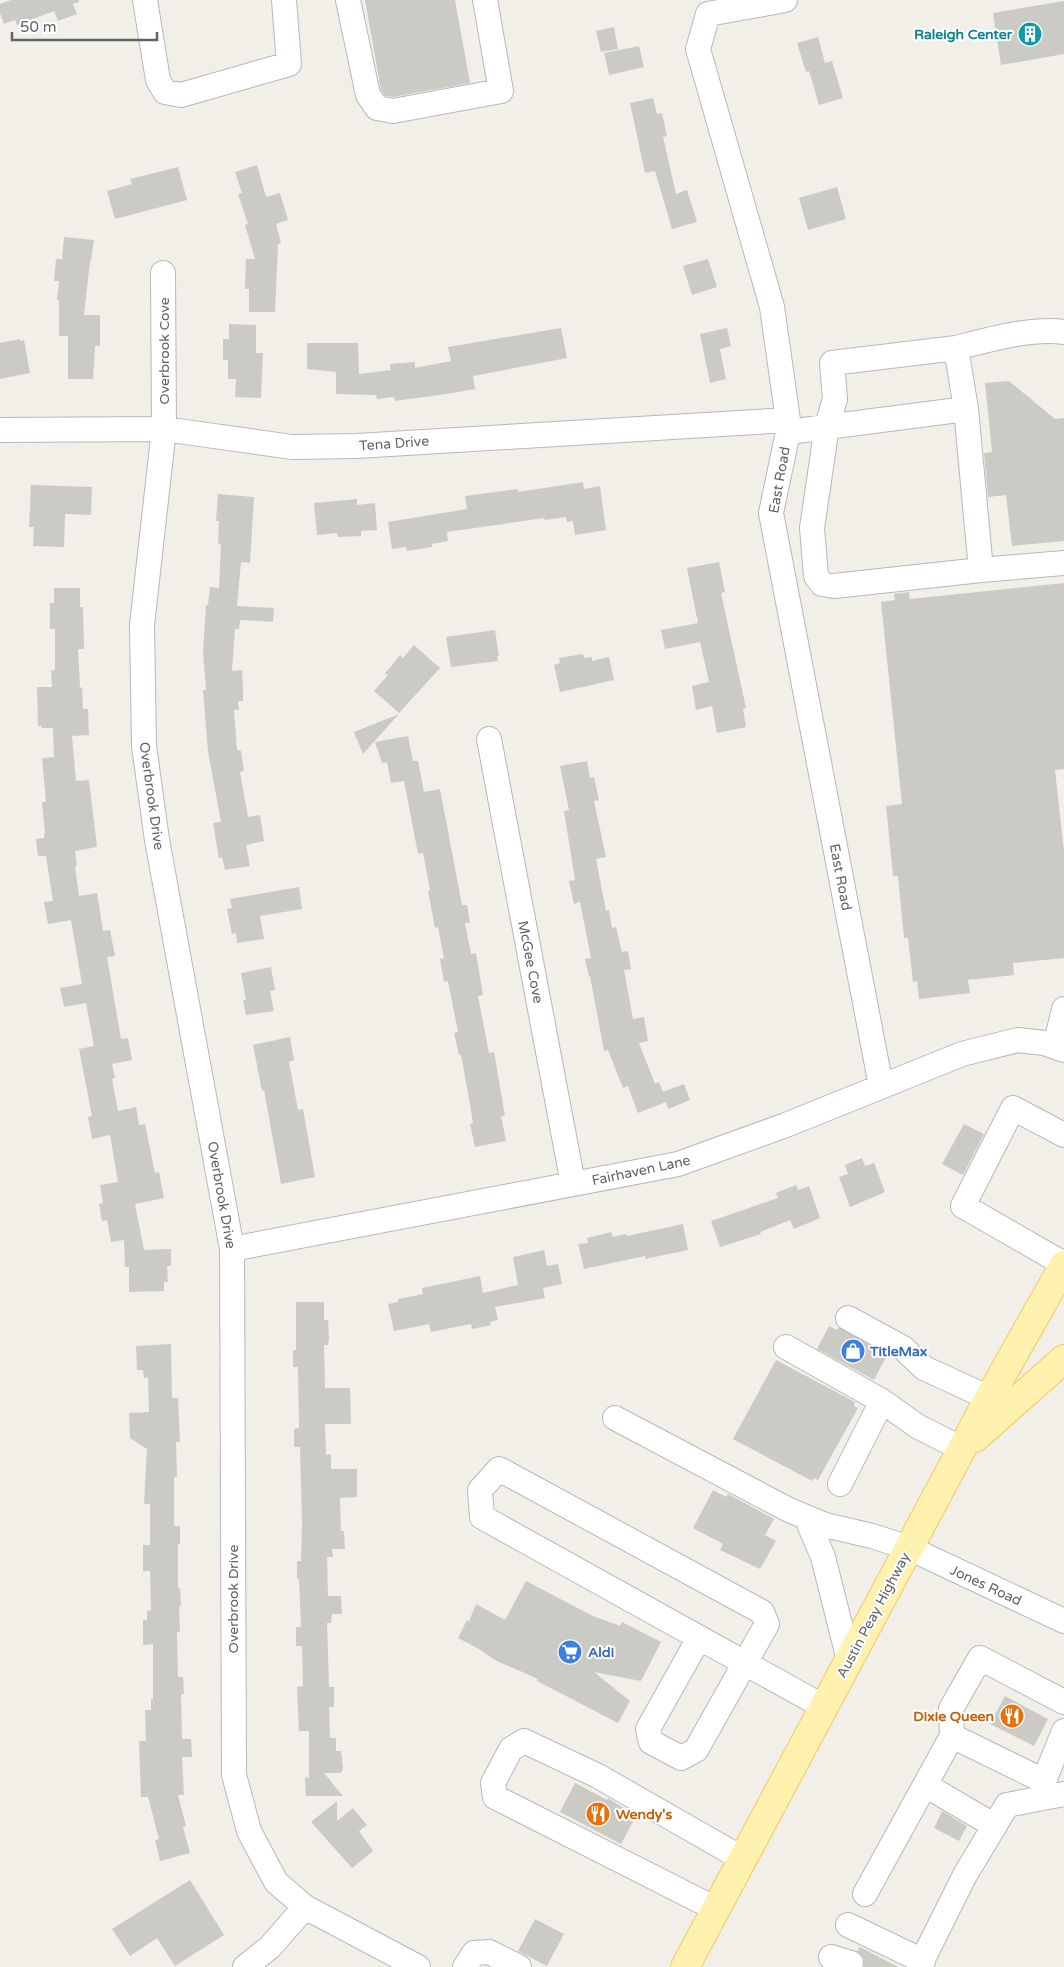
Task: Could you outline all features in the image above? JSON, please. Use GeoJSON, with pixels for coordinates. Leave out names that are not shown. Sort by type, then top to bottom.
{"type":"FeatureCollection","features":[{"type":"Feature","properties":{"kind":"main road","name":"Austin Peay Highway"},"geometry":{"type":"LineString","coordinates":[[685,1967],[962,1449],[1064,1265]]}},
{"type":"Feature","properties":{"kind":"main road"},"geometry":{"type":"LineString","coordinates":[[962,1449],[1064,1359]]}},
{"type":"Feature","properties":{"kind":"street"},"geometry":{"type":"LineString","coordinates":[[145,0],[158,80],[165,92],[181,95],[289,64],[284,0]]}},
{"type":"Feature","properties":{"kind":"street"},"geometry":{"type":"LineString","coordinates":[[348,0],[368,95],[377,108],[393,112],[501,91],[485,0]]}},
{"type":"Feature","properties":{"kind":"street","name":"East Road"},"geometry":{"type":"LineString","coordinates":[[784,0],[708,14],[698,50],[772,307],[788,426],[771,514],[881,1086]]}},
{"type":"Feature","properties":{"kind":"street","name":"Overbrook Cove"},"geometry":{"type":"LineString","coordinates":[[164,272],[164,429]]}},
{"type":"Feature","properties":{"kind":"street"},"geometry":{"type":"LineString","coordinates":[[1064,332],[1053,330],[998,337],[956,348],[834,362],[831,367],[835,399],[827,426],[812,528],[816,576],[822,584],[834,586],[1064,563]]}},
{"type":"Feature","properties":{"kind":"street"},"geometry":{"type":"LineString","coordinates":[[956,348],[966,409],[982,570]]}},
{"type":"Feature","properties":{"kind":"street","name":"Tena Drive"},"geometry":{"type":"LineString","coordinates":[[0,430],[164,429],[292,446],[357,446],[788,426],[827,426],[966,409]]}},
{"type":"Feature","properties":{"kind":"street","name":"Overbrook Drive"},"geometry":{"type":"LineString","coordinates":[[164,429],[142,625],[144,746],[157,840],[232,1249],[234,1775],[249,1831],[276,1882],[305,1907],[418,1967]]}},
{"type":"Feature","properties":{"kind":"street"},"geometry":{"type":"LineString","coordinates":[[779,556],[814,545]]}},
{"type":"Feature","properties":{"kind":"street","name":"McGee Cove"},"geometry":{"type":"LineString","coordinates":[[489,739],[573,1184]]}},
{"type":"Feature","properties":{"kind":"street"},"geometry":{"type":"LineString","coordinates":[[1060,1049],[1064,1009]]}},
{"type":"Feature","properties":{"kind":"street","name":"Fairhaven Lane"},"geometry":{"type":"LineString","coordinates":[[232,1249],[678,1164],[786,1125],[962,1054],[1018,1040],[1044,1043],[1060,1049]]}},
{"type":"Feature","properties":{"kind":"street"},"geometry":{"type":"LineString","coordinates":[[1064,1135],[1013,1108],[963,1206],[1064,1265]]}},
{"type":"Feature","properties":{"kind":"street"},"geometry":{"type":"LineString","coordinates":[[848,1318],[903,1348],[924,1368],[990,1398]]}},
{"type":"Feature","properties":{"kind":"street"},"geometry":{"type":"LineString","coordinates":[[786,1347],[882,1401],[917,1426],[962,1449]]}},
{"type":"Feature","properties":{"kind":"street"},"geometry":{"type":"LineString","coordinates":[[840,1484],[882,1401]]}},
{"type":"Feature","properties":{"kind":"street","name":"Jones Road"},"geometry":{"type":"LineString","coordinates":[[615,1418],[825,1526],[872,1536],[909,1548],[1064,1621]]}},
{"type":"Feature","properties":{"kind":"street"},"geometry":{"type":"LineString","coordinates":[[699,1638],[648,1729],[650,1742],[681,1758],[696,1750],[746,1663],[767,1624],[762,1612],[499,1469],[480,1490],[482,1517],[746,1663],[824,1707]]}},
{"type":"Feature","properties":{"kind":"street"},"geometry":{"type":"LineString","coordinates":[[806,1517],[823,1557],[849,1660]]}},
{"type":"Feature","properties":{"kind":"street"},"geometry":{"type":"LineString","coordinates":[[865,1894],[952,1736],[951,1709],[980,1658],[1064,1702]]}},
{"type":"Feature","properties":{"kind":"street"},"geometry":{"type":"LineString","coordinates":[[1052,1791],[1064,1731]]}},
{"type":"Feature","properties":{"kind":"street"},"geometry":{"type":"LineString","coordinates":[[952,1736],[1052,1791]]}},
{"type":"Feature","properties":{"kind":"street"},"geometry":{"type":"LineString","coordinates":[[716,1909],[495,1797],[493,1783],[511,1749],[524,1741],[598,1776],[743,1860]]}},
{"type":"Feature","properties":{"kind":"street"},"geometry":{"type":"LineString","coordinates":[[925,1785],[995,1826]]}},
{"type":"Feature","properties":{"kind":"street"},"geometry":{"type":"LineString","coordinates":[[848,1925],[921,1964],[965,1875],[1007,1806],[1052,1791]]}},
{"type":"Feature","properties":{"kind":"street"},"geometry":{"type":"LineString","coordinates":[[245,1967],[270,1947],[305,1907]]}},
{"type":"Feature","properties":{"kind":"street"},"geometry":{"type":"LineString","coordinates":[[465,1967],[474,1953],[488,1952],[519,1967]]}},
{"type":"Feature","properties":{"kind":"building"},"geometry":{"type":"Polygon","coordinates":[[[11,0],[79,0],[79,2],[73,4],[77,14],[58,21],[54,11],[17,25],[15,20],[4,24],[0,13],[0,4],[11,0]]]}},
{"type":"Feature","properties":{"kind":"building"},"geometry":{"type":"Polygon","coordinates":[[[365,0],[455,0],[470,83],[393,97],[385,96],[381,90],[365,0]]]}},
{"type":"Feature","properties":{"kind":"building","name":"Raleigh Center"},"geometry":{"type":"Polygon","coordinates":[[[1064,1],[1064,54],[1001,65],[993,13],[1064,1]]]}},
{"type":"Feature","properties":{"kind":"building"},"geometry":{"type":"Polygon","coordinates":[[[614,27],[618,49],[601,52],[596,31],[614,27]]]}},
{"type":"Feature","properties":{"kind":"building"},"geometry":{"type":"Polygon","coordinates":[[[818,37],[825,63],[832,61],[843,98],[819,105],[809,71],[806,72],[797,43],[818,37]]]}},
{"type":"Feature","properties":{"kind":"building"},"geometry":{"type":"Polygon","coordinates":[[[639,46],[644,67],[609,75],[604,53],[639,46]]]}},
{"type":"Feature","properties":{"kind":"building"},"geometry":{"type":"Polygon","coordinates":[[[653,98],[657,114],[662,113],[667,136],[663,137],[676,194],[687,190],[697,222],[672,229],[655,171],[645,173],[630,103],[653,98]]]}},
{"type":"Feature","properties":{"kind":"building"},"geometry":{"type":"Polygon","coordinates":[[[257,165],[266,197],[280,193],[288,220],[276,224],[281,243],[278,244],[275,312],[249,312],[249,289],[245,289],[246,259],[255,259],[245,225],[248,224],[238,194],[242,193],[235,172],[257,165]]]}},
{"type":"Feature","properties":{"kind":"building"},"geometry":{"type":"Polygon","coordinates":[[[178,167],[187,200],[115,219],[107,191],[132,184],[130,179],[178,167]]]}},
{"type":"Feature","properties":{"kind":"building"},"geometry":{"type":"Polygon","coordinates":[[[837,187],[846,219],[808,230],[799,198],[837,187]]]}},
{"type":"Feature","properties":{"kind":"building"},"geometry":{"type":"Polygon","coordinates":[[[64,237],[94,240],[84,315],[100,315],[100,346],[95,346],[93,379],[68,379],[68,336],[59,336],[59,300],[57,300],[59,281],[54,281],[56,259],[62,259],[64,237]]]}},
{"type":"Feature","properties":{"kind":"building"},"geometry":{"type":"Polygon","coordinates":[[[708,259],[717,287],[692,295],[683,266],[708,259]]]}},
{"type":"Feature","properties":{"kind":"building"},"geometry":{"type":"Polygon","coordinates":[[[229,324],[256,325],[256,353],[263,353],[261,398],[235,397],[236,379],[228,379],[228,360],[223,360],[223,339],[229,339],[229,324]]]}},
{"type":"Feature","properties":{"kind":"building"},"geometry":{"type":"Polygon","coordinates":[[[561,328],[567,358],[473,376],[475,389],[453,393],[395,401],[394,397],[377,399],[376,395],[336,394],[336,372],[307,369],[307,343],[358,343],[359,374],[391,370],[390,364],[415,362],[415,368],[451,361],[448,347],[561,328]]]}},
{"type":"Feature","properties":{"kind":"building"},"geometry":{"type":"Polygon","coordinates":[[[727,328],[731,346],[720,349],[726,379],[710,383],[700,334],[727,328]]]}},
{"type":"Feature","properties":{"kind":"building"},"geometry":{"type":"Polygon","coordinates":[[[20,339],[21,341],[24,340],[30,373],[0,379],[0,343],[20,339]]]}},
{"type":"Feature","properties":{"kind":"building"},"geometry":{"type":"Polygon","coordinates":[[[1009,381],[1055,419],[1064,418],[1064,541],[1012,546],[1006,495],[988,497],[984,453],[992,452],[985,383],[1009,381]]]}},
{"type":"Feature","properties":{"kind":"building"},"geometry":{"type":"Polygon","coordinates":[[[583,482],[584,489],[600,486],[606,530],[575,535],[573,521],[567,522],[566,517],[545,520],[544,518],[447,532],[448,541],[432,544],[432,547],[407,551],[406,547],[392,549],[388,522],[467,509],[465,496],[517,489],[518,492],[583,482]]]}},
{"type":"Feature","properties":{"kind":"building"},"geometry":{"type":"Polygon","coordinates":[[[31,485],[92,487],[91,515],[65,514],[64,547],[33,546],[34,527],[29,527],[31,485]]]}},
{"type":"Feature","properties":{"kind":"building"},"geometry":{"type":"Polygon","coordinates":[[[218,494],[254,497],[250,563],[241,562],[237,606],[274,608],[273,622],[240,620],[239,629],[235,629],[232,671],[242,670],[243,689],[243,701],[238,701],[239,710],[234,710],[237,750],[241,751],[244,771],[240,772],[248,817],[260,815],[264,841],[246,845],[250,866],[225,870],[222,857],[219,858],[213,823],[221,822],[208,751],[203,690],[206,690],[203,652],[206,605],[208,605],[210,587],[219,588],[221,544],[218,543],[219,521],[216,521],[218,494]]]}},
{"type":"Feature","properties":{"kind":"building"},"geometry":{"type":"Polygon","coordinates":[[[357,499],[357,505],[375,503],[377,530],[361,531],[361,536],[338,537],[337,533],[317,535],[314,503],[357,499]]]}},
{"type":"Feature","properties":{"kind":"building"},"geometry":{"type":"Polygon","coordinates":[[[719,562],[725,592],[721,593],[746,708],[743,709],[746,727],[717,733],[712,706],[696,710],[692,686],[709,682],[700,642],[665,649],[661,630],[698,623],[687,568],[719,562]]]}},
{"type":"Feature","properties":{"kind":"building"},"geometry":{"type":"Polygon","coordinates":[[[1064,583],[1064,769],[1055,770],[1064,852],[1064,958],[1013,963],[1014,975],[968,980],[970,993],[919,999],[917,981],[913,982],[908,938],[904,938],[898,876],[893,876],[886,806],[902,804],[881,602],[895,600],[894,594],[909,592],[910,599],[1064,583]]]}},
{"type":"Feature","properties":{"kind":"building"},"geometry":{"type":"Polygon","coordinates":[[[54,588],[80,588],[80,607],[83,607],[84,649],[78,649],[80,688],[82,687],[83,709],[88,709],[89,735],[72,736],[76,781],[89,780],[97,847],[75,851],[77,866],[75,866],[79,896],[97,893],[103,931],[110,930],[115,956],[107,957],[121,1039],[128,1038],[132,1060],[112,1064],[115,1078],[112,1079],[118,1111],[136,1107],[139,1125],[145,1124],[155,1173],[159,1172],[164,1198],[135,1204],[144,1250],[171,1249],[171,1266],[167,1266],[168,1282],[164,1282],[164,1291],[129,1292],[129,1267],[125,1267],[124,1240],[111,1242],[107,1220],[102,1221],[99,1204],[103,1203],[100,1185],[118,1182],[110,1135],[92,1139],[88,1117],[92,1116],[79,1049],[94,1046],[86,1003],[64,1007],[60,988],[82,984],[71,920],[48,924],[44,902],[53,901],[46,856],[38,856],[36,839],[44,838],[45,834],[42,802],[46,802],[42,758],[54,757],[53,728],[38,726],[37,687],[52,687],[51,671],[55,670],[55,629],[50,629],[50,603],[54,603],[54,588]]]}},
{"type":"Feature","properties":{"kind":"building"},"geometry":{"type":"Polygon","coordinates":[[[495,630],[498,661],[451,667],[446,637],[495,630]]]}},
{"type":"Feature","properties":{"kind":"building"},"geometry":{"type":"Polygon","coordinates":[[[414,645],[440,668],[399,713],[374,691],[388,675],[385,673],[400,655],[403,658],[414,645]]]}},
{"type":"Feature","properties":{"kind":"building"},"geometry":{"type":"Polygon","coordinates":[[[583,654],[584,658],[592,657],[592,661],[609,657],[614,680],[560,692],[554,665],[560,663],[559,658],[583,654]]]}},
{"type":"Feature","properties":{"kind":"building"},"geometry":{"type":"Polygon","coordinates":[[[399,714],[363,754],[354,732],[399,714]]]}},
{"type":"Feature","properties":{"kind":"building"},"geometry":{"type":"Polygon","coordinates":[[[408,736],[413,761],[418,761],[424,792],[440,789],[462,905],[467,905],[470,923],[465,923],[471,954],[476,953],[483,995],[478,996],[489,1053],[494,1052],[505,1116],[501,1116],[506,1141],[475,1147],[470,1124],[473,1123],[461,1055],[459,1055],[454,1033],[458,1032],[448,981],[444,982],[440,959],[444,958],[438,927],[435,928],[423,853],[418,854],[404,781],[391,783],[387,762],[382,763],[375,742],[408,736]]]}},
{"type":"Feature","properties":{"kind":"building"},"geometry":{"type":"Polygon","coordinates":[[[587,761],[590,778],[594,777],[599,800],[594,801],[606,857],[596,859],[606,911],[609,910],[612,928],[616,927],[622,952],[628,951],[631,969],[624,970],[633,1019],[644,1017],[648,1041],[639,1043],[655,1084],[659,1082],[663,1092],[684,1084],[690,1100],[668,1109],[666,1102],[638,1113],[628,1086],[623,1088],[608,1050],[604,1051],[585,959],[591,958],[580,902],[574,904],[569,881],[575,880],[564,811],[569,810],[560,766],[587,761]]]}},
{"type":"Feature","properties":{"kind":"building"},"geometry":{"type":"Polygon","coordinates":[[[299,887],[302,909],[260,916],[264,939],[237,943],[236,933],[232,934],[227,909],[232,908],[230,899],[299,887]]]}},
{"type":"Feature","properties":{"kind":"building"},"geometry":{"type":"Polygon","coordinates":[[[271,967],[275,990],[270,991],[274,1011],[246,1015],[243,1000],[246,1000],[241,973],[271,967]]]}},
{"type":"Feature","properties":{"kind":"building"},"geometry":{"type":"Polygon","coordinates":[[[290,1037],[294,1060],[289,1062],[298,1110],[303,1109],[315,1177],[281,1184],[264,1090],[262,1091],[253,1045],[290,1037]]]}},
{"type":"Feature","properties":{"kind":"building"},"geometry":{"type":"Polygon","coordinates":[[[964,1124],[984,1134],[963,1175],[942,1164],[964,1124]]]}},
{"type":"Feature","properties":{"kind":"building"},"geometry":{"type":"Polygon","coordinates":[[[862,1158],[865,1166],[874,1163],[885,1192],[850,1207],[839,1177],[848,1174],[845,1165],[862,1158]]]}},
{"type":"Feature","properties":{"kind":"building"},"geometry":{"type":"Polygon","coordinates":[[[796,1185],[798,1190],[809,1186],[820,1218],[794,1229],[790,1220],[760,1232],[761,1234],[720,1247],[711,1221],[778,1198],[776,1193],[796,1185]]]}},
{"type":"Feature","properties":{"kind":"building"},"geometry":{"type":"Polygon","coordinates":[[[683,1224],[688,1250],[645,1259],[645,1256],[584,1269],[578,1244],[588,1243],[587,1238],[611,1232],[613,1237],[626,1234],[627,1236],[683,1224]]]}},
{"type":"Feature","properties":{"kind":"building"},"geometry":{"type":"Polygon","coordinates":[[[544,1250],[547,1266],[558,1264],[562,1284],[543,1288],[545,1298],[495,1307],[498,1320],[490,1322],[491,1325],[472,1329],[471,1324],[431,1332],[429,1324],[394,1331],[388,1304],[398,1302],[398,1299],[423,1294],[422,1288],[480,1276],[483,1293],[518,1285],[513,1257],[544,1250]]]}},
{"type":"Feature","properties":{"kind":"building"},"geometry":{"type":"Polygon","coordinates":[[[296,1302],[324,1302],[324,1320],[328,1320],[329,1339],[328,1345],[324,1345],[325,1388],[350,1388],[351,1424],[325,1424],[326,1455],[331,1454],[331,1469],[357,1469],[357,1497],[340,1498],[341,1531],[344,1531],[345,1549],[332,1549],[333,1557],[327,1557],[328,1596],[341,1596],[342,1614],[332,1614],[331,1623],[327,1623],[329,1687],[334,1687],[334,1707],[329,1707],[330,1738],[336,1738],[336,1751],[341,1751],[343,1768],[341,1773],[324,1773],[343,1796],[306,1796],[305,1777],[309,1778],[309,1731],[299,1731],[297,1687],[303,1686],[302,1646],[296,1646],[296,1627],[301,1627],[297,1561],[301,1561],[302,1522],[300,1447],[294,1447],[294,1429],[299,1428],[298,1367],[293,1367],[293,1350],[296,1350],[296,1302]]]}},
{"type":"Feature","properties":{"kind":"building","name":"TitleMax"},"geometry":{"type":"Polygon","coordinates":[[[829,1326],[837,1330],[839,1327],[887,1355],[874,1380],[817,1349],[829,1326]]]}},
{"type":"Feature","properties":{"kind":"building"},"geometry":{"type":"Polygon","coordinates":[[[171,1344],[172,1398],[178,1398],[180,1442],[176,1442],[177,1477],[174,1477],[174,1526],[180,1526],[178,1588],[180,1588],[181,1606],[179,1606],[180,1632],[177,1632],[178,1677],[183,1677],[184,1694],[181,1694],[182,1739],[191,1739],[192,1757],[182,1757],[184,1795],[178,1795],[186,1826],[183,1827],[190,1853],[160,1861],[155,1840],[159,1839],[148,1797],[141,1797],[139,1741],[146,1741],[145,1710],[151,1710],[151,1699],[153,1699],[153,1644],[143,1645],[143,1620],[147,1620],[147,1611],[151,1610],[150,1571],[143,1571],[143,1545],[150,1545],[150,1504],[144,1504],[147,1449],[130,1438],[129,1413],[149,1412],[148,1377],[144,1378],[143,1370],[137,1370],[136,1346],[171,1344]]]}},
{"type":"Feature","properties":{"kind":"building"},"geometry":{"type":"Polygon","coordinates":[[[776,1360],[855,1402],[854,1406],[858,1408],[818,1480],[814,1478],[812,1481],[733,1439],[776,1360]]]}},
{"type":"Feature","properties":{"kind":"building"},"geometry":{"type":"Polygon","coordinates":[[[713,1490],[726,1497],[728,1494],[774,1519],[765,1535],[776,1541],[760,1569],[720,1550],[723,1544],[693,1528],[713,1490]]]}},
{"type":"Feature","properties":{"kind":"building","name":"Aldi"},"geometry":{"type":"Polygon","coordinates":[[[526,1581],[593,1616],[620,1626],[622,1622],[661,1642],[641,1681],[594,1672],[630,1701],[618,1723],[537,1681],[538,1679],[495,1660],[458,1638],[467,1620],[469,1621],[476,1604],[505,1620],[526,1581]]]}},
{"type":"Feature","properties":{"kind":"building"},"geometry":{"type":"Polygon","coordinates":[[[1005,1696],[1048,1719],[1034,1746],[990,1724],[1005,1696]]]}},
{"type":"Feature","properties":{"kind":"building","name":"Wendy's"},"geometry":{"type":"Polygon","coordinates":[[[575,1783],[607,1800],[608,1798],[636,1816],[621,1844],[560,1812],[575,1783]]]}},
{"type":"Feature","properties":{"kind":"building"},"geometry":{"type":"Polygon","coordinates":[[[337,1801],[337,1821],[353,1808],[367,1825],[359,1831],[373,1851],[352,1868],[311,1822],[337,1801]]]}},
{"type":"Feature","properties":{"kind":"building"},"geometry":{"type":"Polygon","coordinates":[[[942,1811],[967,1826],[959,1841],[934,1828],[942,1811]]]}},
{"type":"Feature","properties":{"kind":"building"},"geometry":{"type":"Polygon","coordinates":[[[190,1880],[224,1935],[175,1966],[157,1938],[130,1956],[112,1929],[190,1880]]]}},
{"type":"Feature","properties":{"kind":"building"},"geometry":{"type":"Polygon","coordinates":[[[535,1919],[564,1934],[547,1966],[518,1951],[535,1919]]]}},
{"type":"Feature","properties":{"kind":"building"},"geometry":{"type":"Polygon","coordinates":[[[860,1947],[898,1967],[864,1967],[864,1959],[857,1951],[860,1947]]]}},
{"type":"Feature","properties":{"kind":"place","name":"Raleigh Center"},"geometry":{"type":"Point","coordinates":[1030,34]}},
{"type":"Feature","properties":{"kind":"place","name":"TitleMax"},"geometry":{"type":"Point","coordinates":[853,1351]}},
{"type":"Feature","properties":{"kind":"place","name":"Aldi"},"geometry":{"type":"Point","coordinates":[570,1652]}},
{"type":"Feature","properties":{"kind":"place","name":"Dixie Queen"},"geometry":{"type":"Point","coordinates":[1012,1716]}},
{"type":"Feature","properties":{"kind":"place","name":"Wendy's"},"geometry":{"type":"Point","coordinates":[598,1814]}}]}
